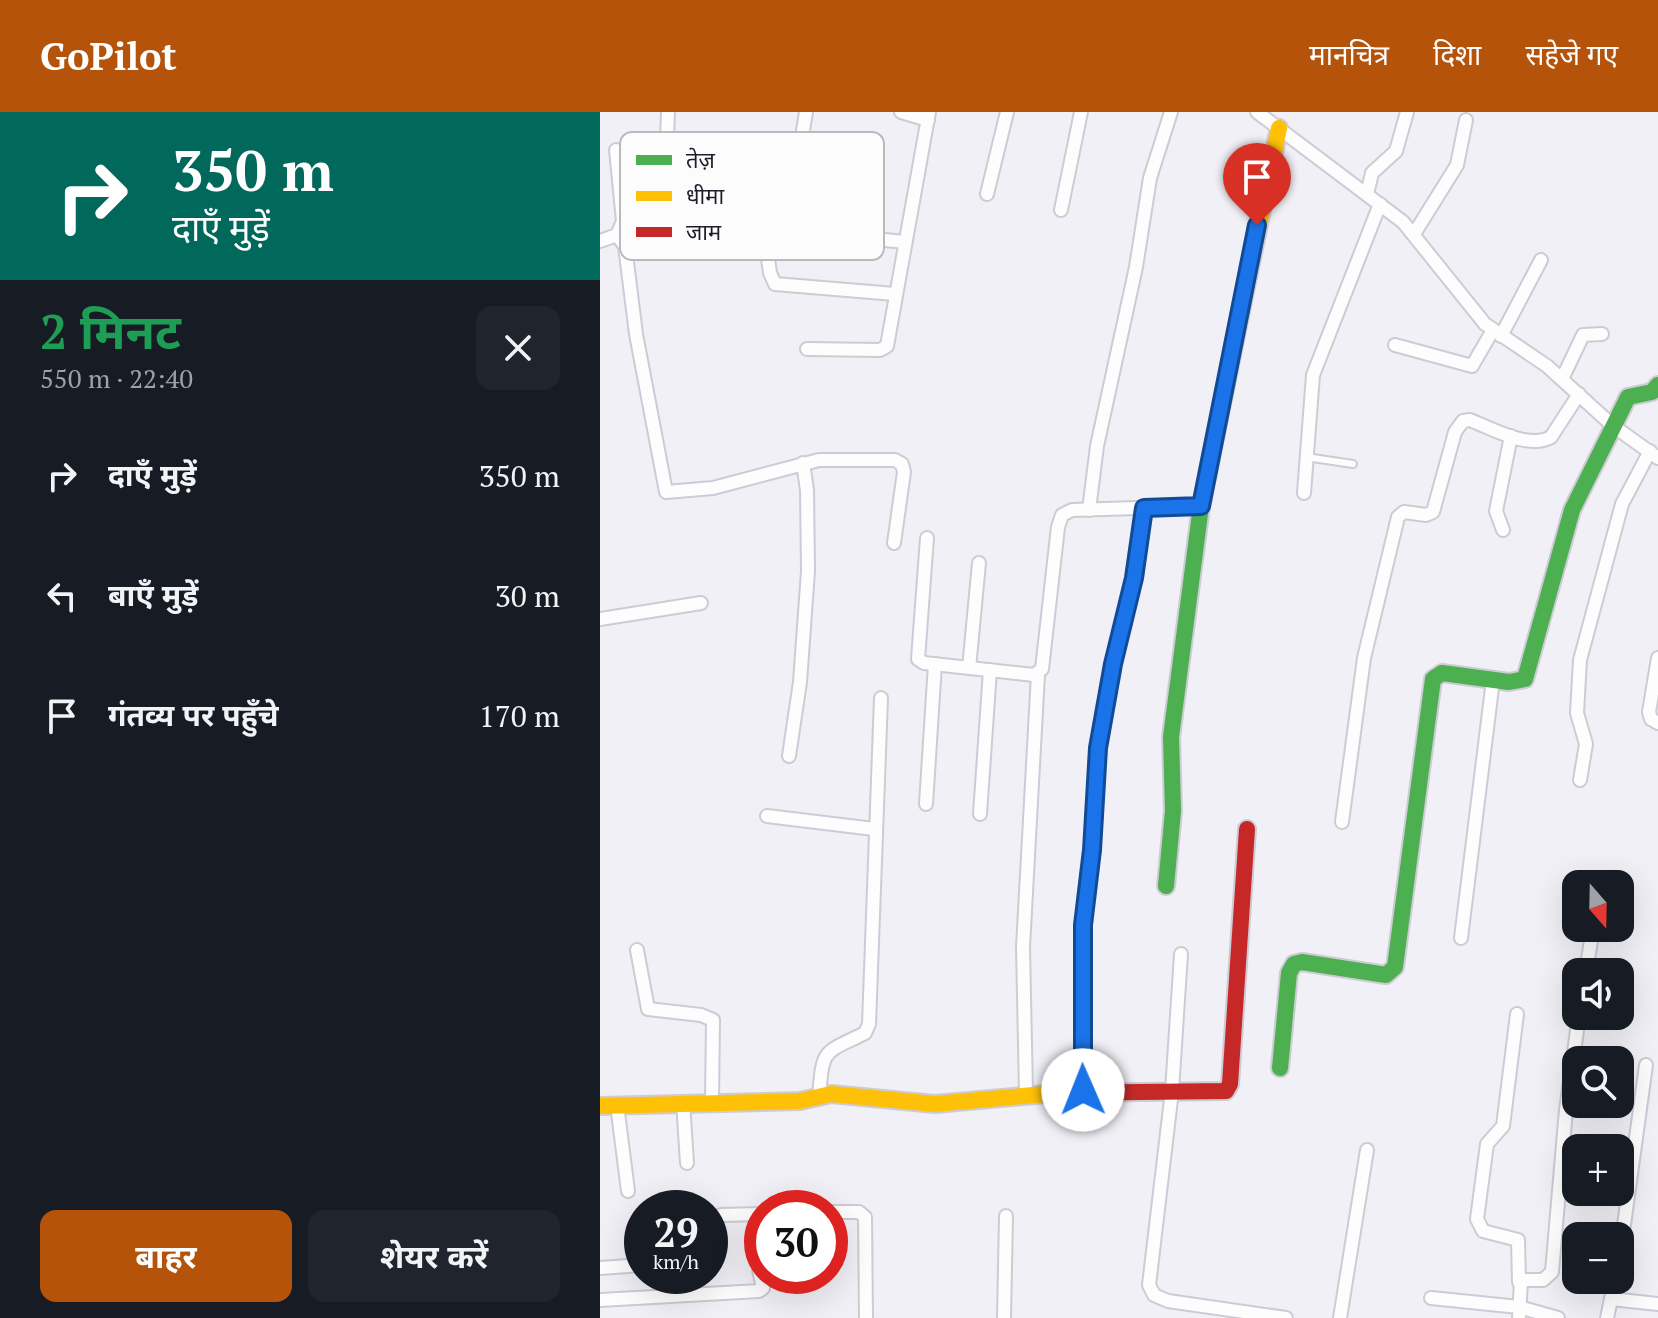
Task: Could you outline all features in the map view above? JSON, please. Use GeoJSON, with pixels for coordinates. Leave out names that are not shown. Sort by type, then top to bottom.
{"type":"FeatureCollection","features":[{"type":"Feature","properties":{"kind":"street"},"geometry":{"type":"LineString","coordinates":[[667,132],[668,112]]}},
{"type":"Feature","properties":{"kind":"street"},"geometry":{"type":"LineString","coordinates":[[803,132],[806,112]]}},
{"type":"Feature","properties":{"kind":"street"},"geometry":{"type":"LineString","coordinates":[[807,349],[885,348],[928,116],[901,112]]}},
{"type":"Feature","properties":{"kind":"street"},"geometry":{"type":"LineString","coordinates":[[987,194],[1007,112]]}},
{"type":"Feature","properties":{"kind":"street"},"geometry":{"type":"LineString","coordinates":[[1061,210],[1081,112]]}},
{"type":"Feature","properties":{"kind":"street"},"geometry":{"type":"LineString","coordinates":[[1089,510],[1097,446],[1136,267],[1150,178],[1171,112]]}},
{"type":"Feature","properties":{"kind":"street"},"geometry":{"type":"LineString","coordinates":[[1257,112],[1380,204],[1414,234],[1470,307],[1497,333],[1562,379],[1612,425],[1654,454],[1622,504],[1580,660],[1577,713],[1586,744],[1580,780]]}},
{"type":"Feature","properties":{"kind":"street"},"geometry":{"type":"LineString","coordinates":[[1367,194],[1372,173],[1396,151],[1407,112]]}},
{"type":"Feature","properties":{"kind":"street"},"geometry":{"type":"LineString","coordinates":[[1414,234],[1457,165],[1466,120]]}},
{"type":"Feature","properties":{"kind":"street"},"geometry":{"type":"LineString","coordinates":[[1166,886],[1173,811],[1171,737],[1201,506],[1279,128]]}},
{"type":"Feature","properties":{"kind":"street"},"geometry":{"type":"LineString","coordinates":[[616,150],[620,191]]}},
{"type":"Feature","properties":{"kind":"street"},"geometry":{"type":"LineString","coordinates":[[1304,493],[1313,375],[1380,204]]}},
{"type":"Feature","properties":{"kind":"street"},"geometry":{"type":"LineString","coordinates":[[600,241],[617,235],[620,228]]}},
{"type":"Feature","properties":{"kind":"street"},"geometry":{"type":"LineString","coordinates":[[617,235],[620,239]]}},
{"type":"Feature","properties":{"kind":"street"},"geometry":{"type":"LineString","coordinates":[[884,240],[905,242]]}},
{"type":"Feature","properties":{"kind":"street"},"geometry":{"type":"LineString","coordinates":[[627,260],[636,334],[666,492],[713,488],[803,463],[831,459],[899,461],[904,472],[894,543]]}},
{"type":"Feature","properties":{"kind":"street"},"geometry":{"type":"LineString","coordinates":[[768,260],[775,284],[895,294]]}},
{"type":"Feature","properties":{"kind":"street"},"geometry":{"type":"LineString","coordinates":[[1395,345],[1472,366],[1497,333],[1541,260]]}},
{"type":"Feature","properties":{"kind":"street"},"geometry":{"type":"LineString","coordinates":[[1562,379],[1583,335],[1602,334]]}},
{"type":"Feature","properties":{"kind":"street"},"geometry":{"type":"LineString","coordinates":[[1280,1068],[1289,973],[1294,964],[1302,962],[1386,975],[1395,967],[1433,679],[1442,673],[1518,682],[1527,674],[1572,510],[1630,394],[1649,393],[1658,385]]}},
{"type":"Feature","properties":{"kind":"street"},"geometry":{"type":"LineString","coordinates":[[1342,822],[1364,658],[1398,517],[1404,512],[1426,515],[1433,512],[1455,432],[1463,421],[1470,420],[1511,436],[1548,439],[1579,394]]}},
{"type":"Feature","properties":{"kind":"street"},"geometry":{"type":"LineString","coordinates":[[1503,530],[1496,511],[1511,436]]}},
{"type":"Feature","properties":{"kind":"street"},"geometry":{"type":"LineString","coordinates":[[789,756],[800,682],[808,571],[807,490],[803,463]]}},
{"type":"Feature","properties":{"kind":"street"},"geometry":{"type":"LineString","coordinates":[[1026,1093],[1023,947],[1038,674],[1042,669],[1060,519],[1066,512],[1201,506]]}},
{"type":"Feature","properties":{"kind":"street"},"geometry":{"type":"LineString","coordinates":[[1083,1090],[1083,925],[1092,850],[1098,748],[1113,664],[1134,578],[1144,508]]}},
{"type":"Feature","properties":{"kind":"street"},"geometry":{"type":"LineString","coordinates":[[927,538],[917,656],[920,661],[1038,674]]}},
{"type":"Feature","properties":{"kind":"street"},"geometry":{"type":"LineString","coordinates":[[969,668],[979,563]]}},
{"type":"Feature","properties":{"kind":"street"},"geometry":{"type":"LineString","coordinates":[[600,619],[701,603]]}},
{"type":"Feature","properties":{"kind":"street"},"geometry":{"type":"LineString","coordinates":[[1658,658],[1649,712],[1651,719],[1658,723]]}},
{"type":"Feature","properties":{"kind":"street"},"geometry":{"type":"LineString","coordinates":[[926,804],[935,664]]}},
{"type":"Feature","properties":{"kind":"street"},"geometry":{"type":"LineString","coordinates":[[980,814],[990,670]]}},
{"type":"Feature","properties":{"kind":"street"},"geometry":{"type":"LineString","coordinates":[[1461,938],[1493,680]]}},
{"type":"Feature","properties":{"kind":"street"},"geometry":{"type":"LineString","coordinates":[[819,1097],[826,1055],[835,1045],[865,1033],[869,1024],[881,698]]}},
{"type":"Feature","properties":{"kind":"street"},"geometry":{"type":"LineString","coordinates":[[767,816],[874,829]]}},
{"type":"Feature","properties":{"kind":"street"},"geometry":{"type":"LineString","coordinates":[[600,1106],[800,1101],[831,1094],[935,1104],[1083,1090],[1221,1092],[1230,1084],[1247,829]]}},
{"type":"Feature","properties":{"kind":"street"},"geometry":{"type":"LineString","coordinates":[[637,950],[643,1000],[648,1009],[701,1015],[713,1020],[712,1102]]}},
{"type":"Feature","properties":{"kind":"street"},"geometry":{"type":"LineString","coordinates":[[1181,954],[1172,1091],[1148,1279],[1151,1292],[1168,1301],[1286,1318]]}},
{"type":"Feature","properties":{"kind":"street"},"geometry":{"type":"LineString","coordinates":[[1517,1014],[1503,1126],[1487,1144],[1477,1219],[1483,1231],[1518,1240],[1519,1312]]}},
{"type":"Feature","properties":{"kind":"street"},"geometry":{"type":"LineString","coordinates":[[1519,1282],[1526,1278],[1547,1278],[1552,1272],[1566,1110],[1577,1030]]}},
{"type":"Feature","properties":{"kind":"street"},"geometry":{"type":"LineString","coordinates":[[1624,1222],[1646,1065]]}},
{"type":"Feature","properties":{"kind":"street"},"geometry":{"type":"LineString","coordinates":[[683,1102],[687,1163]]}},
{"type":"Feature","properties":{"kind":"street"},"geometry":{"type":"LineString","coordinates":[[617,1105],[628,1190]]}},
{"type":"Feature","properties":{"kind":"street"},"geometry":{"type":"LineString","coordinates":[[1340,1318],[1367,1150]]}},
{"type":"Feature","properties":{"kind":"street"},"geometry":{"type":"LineString","coordinates":[[848,1212],[859,1212],[867,1222],[866,1318]]}},
{"type":"Feature","properties":{"kind":"street"},"geometry":{"type":"LineString","coordinates":[[1004,1318],[1006,1216]]}},
{"type":"Feature","properties":{"kind":"street"},"geometry":{"type":"LineString","coordinates":[[600,1268],[624,1266]]}},
{"type":"Feature","properties":{"kind":"street"},"geometry":{"type":"LineString","coordinates":[[600,1300],[744,1292]]}},
{"type":"Feature","properties":{"kind":"street"},"geometry":{"type":"LineString","coordinates":[[1607,1318],[1612,1294]]}},
{"type":"Feature","properties":{"kind":"street"},"geometry":{"type":"LineString","coordinates":[[1431,1298],[1558,1318]]}},
{"type":"Feature","properties":{"kind":"street"},"geometry":{"type":"LineString","coordinates":[[1611,1299],[1658,1304]]}},
{"type":"Feature","properties":{"kind":"lane"},"geometry":{"type":"LineString","coordinates":[[1306,457],[1353,464]]}},
{"type":"Feature","properties":{"kind":"traffic: fast"},"geometry":{"type":"LineString","coordinates":[[1166,886],[1173,811],[1171,737],[1201,506],[1242,306]]}},
{"type":"Feature","properties":{"kind":"traffic: fast"},"geometry":{"type":"LineString","coordinates":[[1280,1068],[1289,973],[1294,964],[1302,962],[1386,975],[1395,967],[1433,679],[1442,673],[1509,682],[1525,679],[1572,510],[1628,397],[1652,392],[1658,385]]}},
{"type":"Feature","properties":{"kind":"traffic: slow"},"geometry":{"type":"LineString","coordinates":[[1242,306],[1279,128]]}},
{"type":"Feature","properties":{"kind":"traffic: slow"},"geometry":{"type":"LineString","coordinates":[[600,1106],[800,1101],[831,1094],[935,1104],[1056,1093]]}},
{"type":"Feature","properties":{"kind":"traffic: jam"},"geometry":{"type":"LineString","coordinates":[[1056,1093],[1226,1091],[1230,1084],[1247,829]]}},
{"type":"Feature","properties":{"kind":"route"},"geometry":{"type":"LineString","coordinates":[[1083,1090],[1083,925],[1092,850],[1098,748],[1113,664],[1134,578],[1144,508],[1201,506],[1257,225]]}}]}
